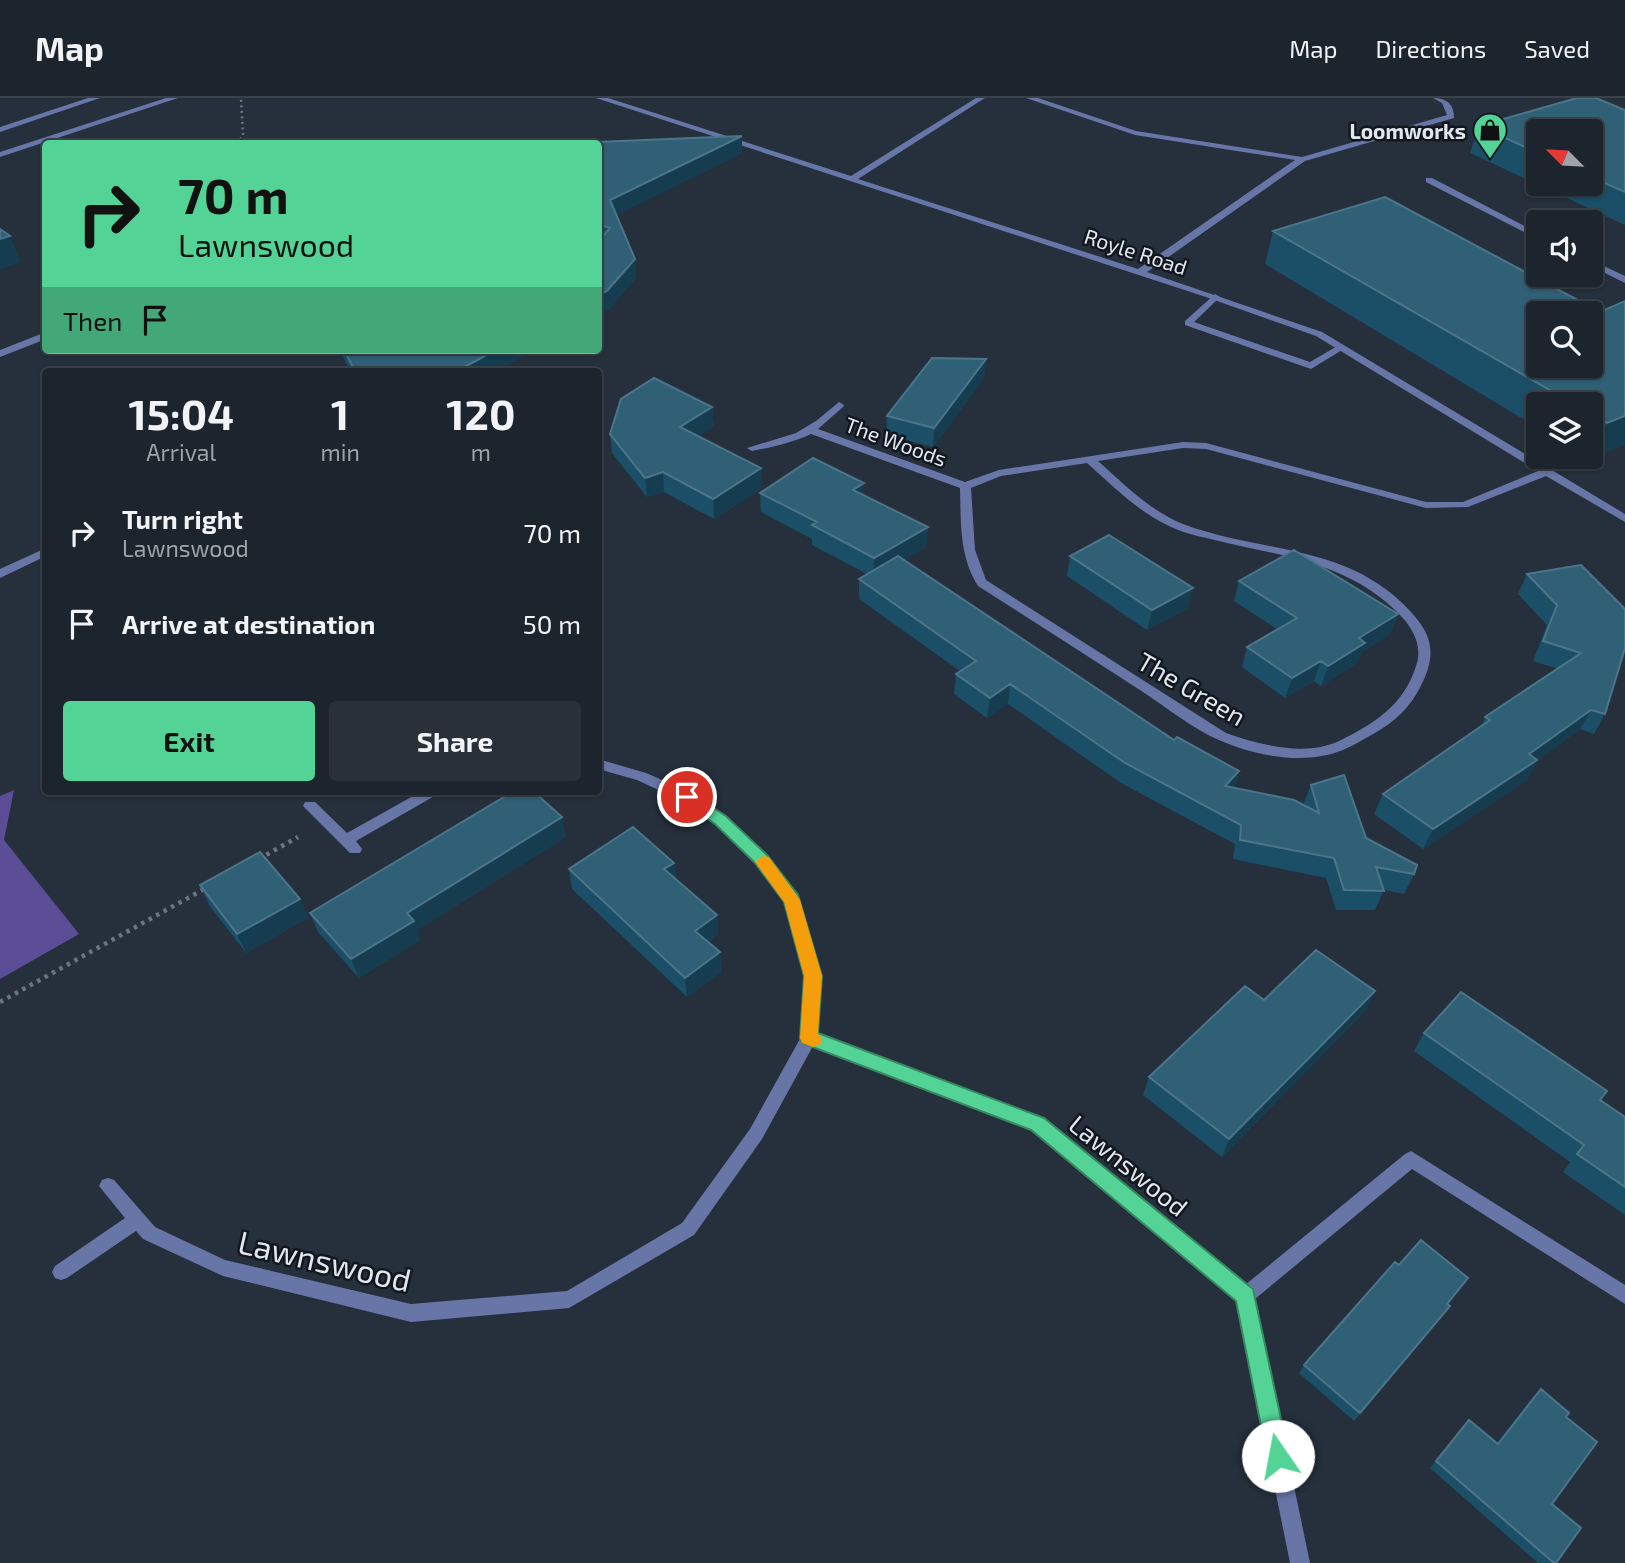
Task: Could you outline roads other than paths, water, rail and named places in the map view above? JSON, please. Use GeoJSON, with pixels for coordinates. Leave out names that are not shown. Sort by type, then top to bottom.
{"type":"FeatureCollection","features":[{"type":"Feature","properties":{"kind":"street"},"geometry":{"type":"LineString","coordinates":[[60,110],[69,98]]}},
{"type":"Feature","properties":{"kind":"street"},"geometry":{"type":"LineString","coordinates":[[0,130],[96,98]]}},
{"type":"Feature","properties":{"kind":"street"},"geometry":{"type":"LineString","coordinates":[[46,140],[174,98]]}},
{"type":"Feature","properties":{"kind":"street","name":"Royle Road"},"geometry":{"type":"LineString","coordinates":[[600,98],[1215,297],[1320,334],[1625,519]]}},
{"type":"Feature","properties":{"kind":"street"},"geometry":{"type":"LineString","coordinates":[[852,179],[981,98]]}},
{"type":"Feature","properties":{"kind":"street"},"geometry":{"type":"LineString","coordinates":[[1030,98],[1135,133],[1302,159]]}},
{"type":"Feature","properties":{"kind":"street"},"geometry":{"type":"LineString","coordinates":[[1139,273],[1302,159],[1451,116],[1446,102],[1437,98]]}},
{"type":"Feature","properties":{"kind":"street"},"geometry":{"type":"LineString","coordinates":[[0,155],[42,141]]}},
{"type":"Feature","properties":{"kind":"street"},"geometry":{"type":"LineString","coordinates":[[1429,180],[1526,230]]}},
{"type":"Feature","properties":{"kind":"street"},"geometry":{"type":"LineString","coordinates":[[1603,269],[1625,280]]}},
{"type":"Feature","properties":{"kind":"street"},"geometry":{"type":"LineString","coordinates":[[1215,297],[1188,323],[1311,366],[1342,347]]}},
{"type":"Feature","properties":{"kind":"street"},"geometry":{"type":"LineString","coordinates":[[0,354],[42,337]]}},
{"type":"Feature","properties":{"kind":"street","name":"The Woods"},"geometry":{"type":"LineString","coordinates":[[752,448],[792,440],[813,430],[839,405]]}},
{"type":"Feature","properties":{"kind":"street","name":"The Woods"},"geometry":{"type":"LineString","coordinates":[[813,430],[965,486]]}},
{"type":"Feature","properties":{"kind":"street"},"geometry":{"type":"LineString","coordinates":[[965,486],[999,472],[1156,447],[1206,446],[1426,505],[1464,505],[1546,472]]}},
{"type":"Feature","properties":{"kind":"street","name":"The Green"},"geometry":{"type":"LineString","coordinates":[[965,486],[974,573],[982,583],[1222,736],[1246,746],[1280,751],[1335,748],[1373,730],[1401,710],[1416,684],[1424,663],[1426,646],[1420,631],[1377,585],[1359,574],[1324,562],[1175,525],[1140,503],[1088,458]]}},
{"type":"Feature","properties":{"kind":"street"},"geometry":{"type":"LineString","coordinates":[[0,574],[42,553]]}},
{"type":"Feature","properties":{"kind":"street","name":"Lawnswood"},"geometry":{"type":"LineString","coordinates":[[108,1186],[149,1233],[223,1268],[411,1313],[569,1299],[688,1229],[757,1134],[809,1038],[813,976],[792,900],[761,859],[721,820],[687,797],[641,776],[602,765]]}},
{"type":"Feature","properties":{"kind":"street"},"geometry":{"type":"LineString","coordinates":[[310,806],[351,845],[427,795]]}},
{"type":"Feature","properties":{"kind":"street","name":"Lawnswood"},"geometry":{"type":"LineString","coordinates":[[809,1038],[1037,1124],[1245,1296]]}},
{"type":"Feature","properties":{"kind":"street"},"geometry":{"type":"LineString","coordinates":[[1300,1563],[1245,1296],[1411,1159],[1625,1295]]}},
{"type":"Feature","properties":{"kind":"street"},"geometry":{"type":"LineString","coordinates":[[61,1272],[137,1220]]}},
{"type":"Feature","properties":{"kind":"place","name":"Loomworks"},"geometry":{"type":"Point","coordinates":[1490,160]}}]}
